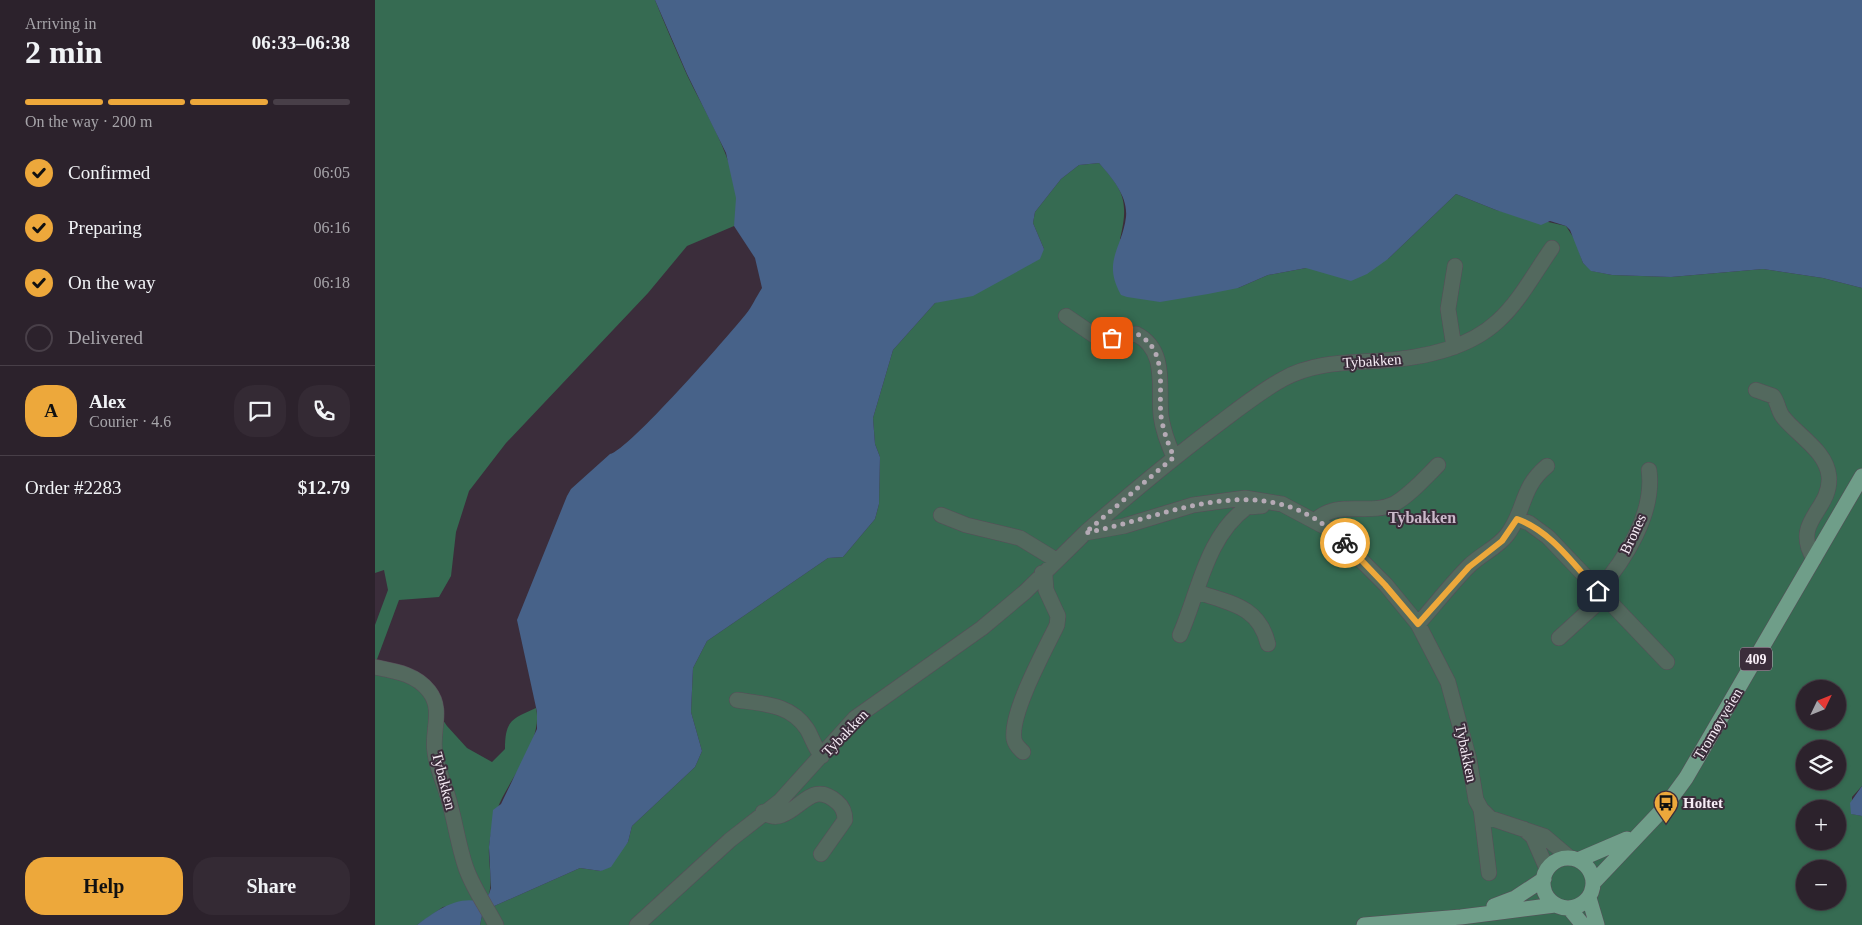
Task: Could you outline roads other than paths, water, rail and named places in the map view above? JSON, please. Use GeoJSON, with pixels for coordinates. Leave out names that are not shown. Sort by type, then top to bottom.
{"type":"FeatureCollection","features":[{"type":"Feature","properties":{"kind":"main road","name":"Tromøyveien"},"geometry":{"type":"LineString","coordinates":[[1593,883],[1663,808],[1686,778],[1862,476]]}},
{"type":"Feature","properties":{"kind":"main road","name":"Tromøyveien"},"geometry":{"type":"LineString","coordinates":[[1574,859],[1614,847],[1637,834]]}},
{"type":"Feature","properties":{"kind":"main road","name":"409"},"geometry":{"type":"LineString","coordinates":[[1364,925],[1461,917],[1477,913],[1515,898],[1545,874],[1557,861],[1574,859]]}},
{"type":"Feature","properties":{"kind":"main road"},"geometry":{"type":"LineString","coordinates":[[1574,859],[1590,870],[1593,883]]}},
{"type":"Feature","properties":{"kind":"main road"},"geometry":{"type":"LineString","coordinates":[[1545,874],[1545,893],[1583,925]]}},
{"type":"Feature","properties":{"kind":"main road","name":"409"},"geometry":{"type":"LineString","coordinates":[[1477,913],[1580,905],[1589,898],[1593,883]]}},
{"type":"Feature","properties":{"kind":"main road"},"geometry":{"type":"LineString","coordinates":[[1589,898],[1597,925]]}},
{"type":"Feature","properties":{"kind":"street","name":"Tybakken"},"geometry":{"type":"LineString","coordinates":[[637,925],[763,812],[780,800],[855,718],[982,628],[1025,592],[1042,573],[1085,533],[1174,457],[1257,395],[1283,379],[1307,368],[1347,362],[1423,356],[1454,347],[1481,335],[1498,322],[1512,306],[1552,248]]}},
{"type":"Feature","properties":{"kind":"street"},"geometry":{"type":"LineString","coordinates":[[1454,347],[1448,309],[1455,266]]}},
{"type":"Feature","properties":{"kind":"street"},"geometry":{"type":"LineString","coordinates":[[1066,316],[1098,338],[1137,334],[1150,347],[1160,367],[1161,418],[1168,444],[1174,457]]}},
{"type":"Feature","properties":{"kind":"street"},"geometry":{"type":"LineString","coordinates":[[1756,390],[1773,396],[1781,416],[1813,447],[1827,468],[1829,478],[1826,490],[1808,526],[1806,539],[1814,559]]}},
{"type":"Feature","properties":{"kind":"street"},"geometry":{"type":"LineString","coordinates":[[1316,520],[1323,513],[1338,508],[1380,508],[1394,504],[1438,465]]}},
{"type":"Feature","properties":{"kind":"street"},"geometry":{"type":"LineString","coordinates":[[1418,624],[1469,567],[1502,541],[1517,519],[1530,483],[1547,466]]}},
{"type":"Feature","properties":{"kind":"street","name":"Brones"},"geometry":{"type":"LineString","coordinates":[[1559,638],[1601,594],[1637,530],[1650,487],[1649,470]]}},
{"type":"Feature","properties":{"kind":"street","name":"Tybakken"},"geometry":{"type":"LineString","coordinates":[[1085,533],[1124,526],[1215,501],[1264,500],[1282,504],[1316,520],[1331,530],[1385,585],[1418,624],[1448,682],[1467,750],[1476,800],[1481,809],[1489,873]]}},
{"type":"Feature","properties":{"kind":"street"},"geometry":{"type":"LineString","coordinates":[[1180,636],[1197,592],[1203,569],[1223,530],[1247,507],[1262,506],[1264,500]]}},
{"type":"Feature","properties":{"kind":"street"},"geometry":{"type":"LineString","coordinates":[[941,515],[966,525],[1020,538],[1056,560]]}},
{"type":"Feature","properties":{"kind":"street"},"geometry":{"type":"LineString","coordinates":[[1517,519],[1529,523],[1548,536],[1667,662]]}},
{"type":"Feature","properties":{"kind":"street"},"geometry":{"type":"LineString","coordinates":[[1023,752],[1015,744],[1013,737],[1015,726],[1031,680],[1057,625],[1058,616],[1046,590],[1045,576],[1042,573]]}},
{"type":"Feature","properties":{"kind":"street"},"geometry":{"type":"LineString","coordinates":[[1197,592],[1233,604],[1252,614],[1264,629],[1268,644]]}},
{"type":"Feature","properties":{"kind":"street","name":"Tybakken"},"geometry":{"type":"LineString","coordinates":[[375,667],[406,674],[418,680],[429,691],[437,704],[434,736],[435,754],[466,869],[493,920]]}},
{"type":"Feature","properties":{"kind":"street"},"geometry":{"type":"LineString","coordinates":[[737,700],[777,706],[789,711],[808,730],[822,756]]}},
{"type":"Feature","properties":{"kind":"street"},"geometry":{"type":"LineString","coordinates":[[763,812],[774,816],[783,815],[809,796],[817,794],[830,797],[839,804],[845,814],[845,820],[821,854]]}},
{"type":"Feature","properties":{"kind":"street"},"geometry":{"type":"LineString","coordinates":[[1481,809],[1490,818],[1544,836],[1574,859]]}},
{"type":"Feature","properties":{"kind":"street"},"geometry":{"type":"LineString","coordinates":[[1523,828],[1533,837],[1545,874]]}},
{"type":"Feature","properties":{"kind":"water"},"geometry":{"type":"Polygon","coordinates":[[[655,0],[1862,0],[1862,288],[1823,278],[1763,269],[1671,277],[1612,275],[1591,271],[1583,263],[1570,230],[1566,226],[1550,221],[1541,225],[1456,194],[1388,259],[1367,274],[1351,281],[1306,268],[1268,275],[1238,288],[1160,302],[1127,297],[1121,295],[1113,273],[1115,255],[1126,217],[1122,195],[1099,163],[1079,165],[1061,179],[1035,212],[1033,223],[1044,249],[1040,259],[973,296],[935,303],[893,350],[873,418],[875,444],[880,457],[879,504],[875,519],[843,557],[828,558],[707,641],[693,668],[691,712],[702,751],[695,767],[632,826],[628,842],[611,867],[601,871],[580,868],[483,911],[480,925],[417,925],[453,903],[469,900],[477,901],[489,894],[491,888],[489,847],[493,810],[501,804],[537,729],[537,712],[517,620],[567,496],[571,489],[610,454],[636,434],[678,391],[746,314],[762,288],[755,258],[734,226],[736,198],[726,153],[687,74],[655,0]]]}},
{"type":"Feature","properties":{"kind":"water"},"geometry":{"type":"Polygon","coordinates":[[[1862,786],[1862,816],[1851,814],[1850,803],[1862,786]]]}},
{"type":"Feature","properties":{"kind":"place","name":"Holtet"},"geometry":{"type":"Point","coordinates":[1666,824]}},
{"type":"Feature","properties":{"kind":"district","name":"Tybakken"},"geometry":{"type":"Point","coordinates":[1422,517]}}]}
